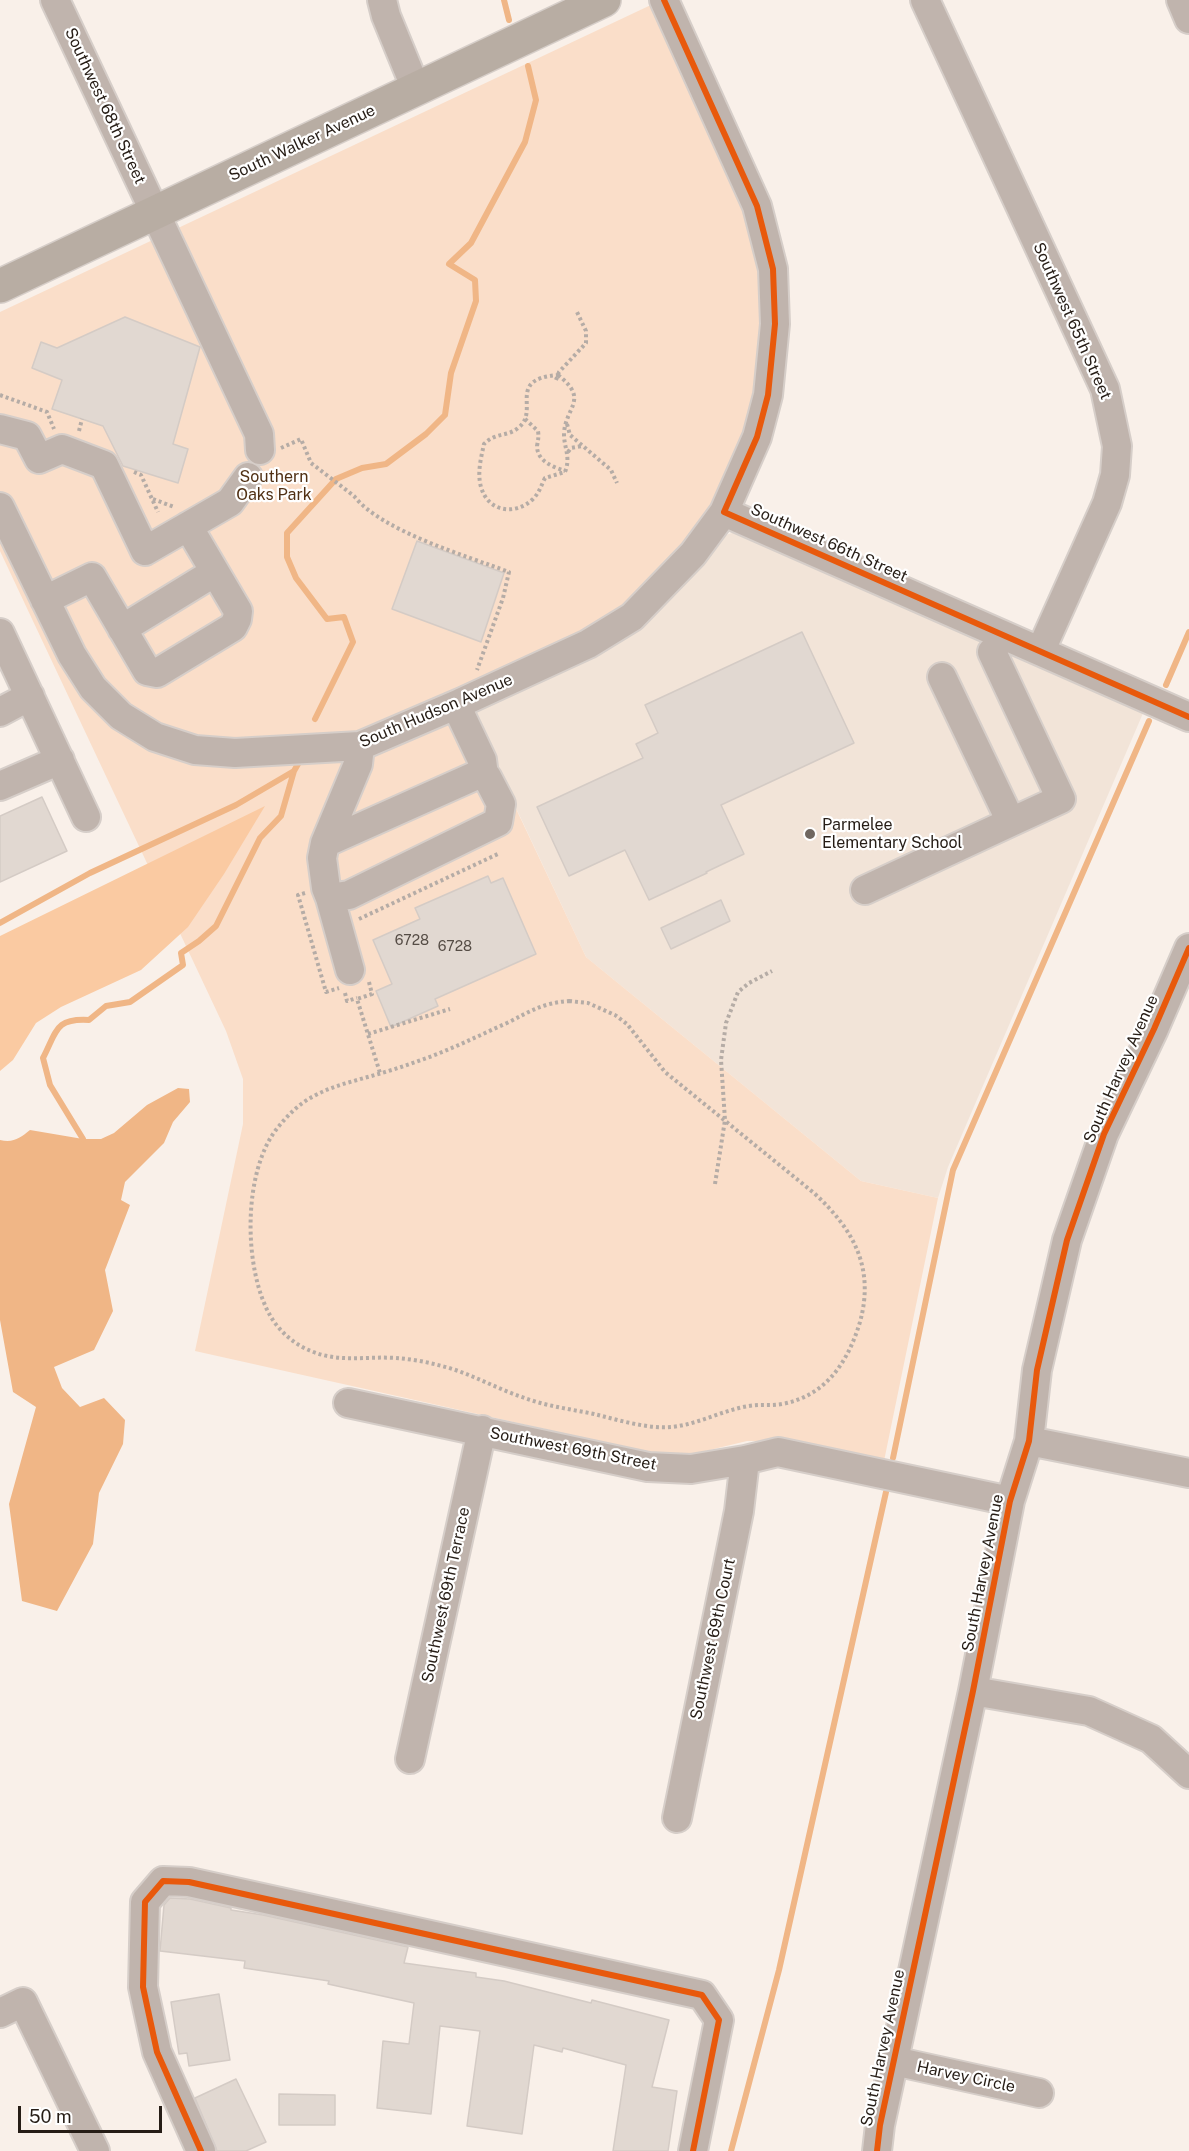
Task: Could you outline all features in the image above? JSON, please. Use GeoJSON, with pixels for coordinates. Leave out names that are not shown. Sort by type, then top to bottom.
{"type":"FeatureCollection","features":[{"type":"Feature","properties":{"kind":"main road","name":"South Walker Avenue"},"geometry":{"type":"LineString","coordinates":[[0,286],[604,0]]}},
{"type":"Feature","properties":{"kind":"street","name":"Southwest 68th Street"},"geometry":{"type":"LineString","coordinates":[[55,0],[260,434],[263,453]]}},
{"type":"Feature","properties":{"kind":"street"},"geometry":{"type":"LineString","coordinates":[[382,0],[386,16],[416,89]]}},
{"type":"Feature","properties":{"kind":"street","name":"Southwest 66th Street"},"geometry":{"type":"LineString","coordinates":[[664,0],[757,206],[773,269],[775,324],[768,395],[757,437],[724,512],[1189,717]]}},
{"type":"Feature","properties":{"kind":"street","name":"Southwest 65th Street"},"geometry":{"type":"LineString","coordinates":[[925,0],[1105,389],[1117,446],[1115,475],[1107,503],[1041,650]]}},
{"type":"Feature","properties":{"kind":"street"},"geometry":{"type":"LineString","coordinates":[[1181,0],[1189,19]]}},
{"type":"Feature","properties":{"kind":"street"},"geometry":{"type":"LineString","coordinates":[[0,429],[27,436],[39,459],[62,449],[104,465],[145,551],[230,502],[248,477],[241,469],[242,457],[252,450],[263,453]]}},
{"type":"Feature","properties":{"kind":"street","name":"South Hudson Avenue"},"geometry":{"type":"LineString","coordinates":[[0,507],[8,543],[45,600],[72,655],[93,688],[121,716],[155,736],[195,750],[235,753],[360,746],[588,644],[632,617],[693,554],[724,512]]}},
{"type":"Feature","properties":{"kind":"street"},"geometry":{"type":"LineString","coordinates":[[45,600],[92,577],[147,671],[157,673],[233,627],[237,620],[238,611],[188,526]]}},
{"type":"Feature","properties":{"kind":"street"},"geometry":{"type":"LineString","coordinates":[[122,628],[215,572]]}},
{"type":"Feature","properties":{"kind":"street"},"geometry":{"type":"LineString","coordinates":[[0,633],[86,817]]}},
{"type":"Feature","properties":{"kind":"street"},"geometry":{"type":"LineString","coordinates":[[865,890],[1061,799],[992,652]]}},
{"type":"Feature","properties":{"kind":"street"},"geometry":{"type":"LineString","coordinates":[[942,677],[1011,822]]}},
{"type":"Feature","properties":{"kind":"street"},"geometry":{"type":"LineString","coordinates":[[0,712],[30,696]]}},
{"type":"Feature","properties":{"kind":"street"},"geometry":{"type":"LineString","coordinates":[[330,898],[350,895],[498,822],[501,804],[484,775],[482,760],[456,705]]}},
{"type":"Feature","properties":{"kind":"street"},"geometry":{"type":"LineString","coordinates":[[358,972],[326,888],[322,858],[325,843],[358,764],[360,746]]}},
{"type":"Feature","properties":{"kind":"street"},"geometry":{"type":"LineString","coordinates":[[0,786],[60,760]]}},
{"type":"Feature","properties":{"kind":"street"},"geometry":{"type":"LineString","coordinates":[[325,843],[477,775],[484,775]]}},
{"type":"Feature","properties":{"kind":"street","name":"South Harvey Avenue"},"geometry":{"type":"LineString","coordinates":[[877,2151],[973,1691],[1010,1501],[1029,1441],[1037,1370],[1067,1240],[1104,1134],[1154,1029],[1189,948]]}},
{"type":"Feature","properties":{"kind":"street","name":"Southwest 69th Street"},"geometry":{"type":"LineString","coordinates":[[348,1403],[648,1467],[691,1468],[745,1460],[777,1452],[1010,1501]]}},
{"type":"Feature","properties":{"kind":"street","name":"Southwest 69th Terrace"},"geometry":{"type":"LineString","coordinates":[[411,1759],[482,1430]]}},
{"type":"Feature","properties":{"kind":"street"},"geometry":{"type":"LineString","coordinates":[[1029,1441],[1189,1473]]}},
{"type":"Feature","properties":{"kind":"street","name":"Southwest 69th Court"},"geometry":{"type":"LineString","coordinates":[[677,1818],[739,1511],[745,1460]]}},
{"type":"Feature","properties":{"kind":"street"},"geometry":{"type":"LineString","coordinates":[[973,1691],[1089,1711],[1151,1739],[1189,1774]]}},
{"type":"Feature","properties":{"kind":"street"},"geometry":{"type":"LineString","coordinates":[[201,2151],[157,2052],[142,1987],[145,1902],[163,1881],[189,1882],[702,1995],[718,2020],[693,2151]]}},
{"type":"Feature","properties":{"kind":"street"},"geometry":{"type":"LineString","coordinates":[[0,2013],[24,2002],[94,2151]]}},
{"type":"Feature","properties":{"kind":"street","name":"Harvey Circle"},"geometry":{"type":"LineString","coordinates":[[894,2061],[1039,2093]]}},
{"type":"Feature","properties":{"kind":"path"},"geometry":{"type":"LineString","coordinates":[[557,378],[586,343],[586,332],[576,310]]}},
{"type":"Feature","properties":{"kind":"path"},"geometry":{"type":"LineString","coordinates":[[539,378],[557,378],[569,386],[575,399],[564,434],[568,453],[565,471],[545,478],[535,497],[517,508],[505,510],[492,506],[481,485],[479,470],[484,444],[495,435],[519,428],[527,411],[528,388],[539,378]]}},
{"type":"Feature","properties":{"kind":"path"},"geometry":{"type":"LineString","coordinates":[[77,437],[82,419]]}},
{"type":"Feature","properties":{"kind":"path"},"geometry":{"type":"LineString","coordinates":[[525,419],[538,431],[538,451],[543,461],[565,471]]}},
{"type":"Feature","properties":{"kind":"path"},"geometry":{"type":"LineString","coordinates":[[567,423],[570,435],[611,470],[617,483]]}},
{"type":"Feature","properties":{"kind":"path"},"geometry":{"type":"LineString","coordinates":[[263,453],[301,440],[311,463],[359,502],[401,531],[509,572],[503,598],[477,671]]}},
{"type":"Feature","properties":{"kind":"path"},"geometry":{"type":"LineString","coordinates":[[568,453],[571,448],[583,446]]}},
{"type":"Feature","properties":{"kind":"path"},"geometry":{"type":"LineString","coordinates":[[351,923],[500,853]]}},
{"type":"Feature","properties":{"kind":"path"},"geometry":{"type":"LineString","coordinates":[[715,1184],[725,1120],[721,1060],[726,1023],[738,992],[748,983],[772,971]]}},
{"type":"Feature","properties":{"kind":"path"},"geometry":{"type":"LineString","coordinates":[[358,972],[372,994],[357,999],[381,1073]]}},
{"type":"Feature","properties":{"kind":"path"},"geometry":{"type":"LineString","coordinates":[[568,1001],[588,1003],[603,1008],[627,1024],[665,1071],[814,1192],[845,1225],[857,1250],[864,1277],[864,1298],[861,1318],[849,1353],[839,1370],[829,1382],[805,1397],[780,1404],[737,1409],[689,1425],[668,1427],[646,1426],[532,1401],[458,1370],[429,1363],[398,1358],[347,1360],[328,1358],[306,1349],[285,1335],[272,1318],[263,1298],[252,1245],[251,1221],[256,1180],[267,1146],[276,1129],[290,1113],[316,1094],[336,1085],[381,1073],[462,1043],[542,1005],[568,1001]]}},
{"type":"Feature","properties":{"kind":"path"},"geometry":{"type":"LineString","coordinates":[[368,1035],[450,1010]]}},
{"type":"Feature","properties":{"kind":"shaded area","name":"Parmelee Elementary School"},"geometry":{"type":"Polygon","coordinates":[[[735,532],[1144,711],[948,1167],[938,1198],[861,1181],[586,957],[470,710],[580,661],[716,538],[735,532]]]}},
{"type":"Feature","properties":{"kind":"shaded area"},"geometry":{"type":"Polygon","coordinates":[[[265,806],[224,874],[188,927],[141,970],[61,1007],[36,1023],[13,1060],[0,1071],[0,936],[265,806]]]}},
{"type":"Feature","properties":{"kind":"shaded area"},"geometry":{"type":"Polygon","coordinates":[[[178,1088],[189,1089],[190,1102],[173,1122],[164,1143],[125,1182],[121,1200],[130,1205],[105,1270],[113,1311],[94,1350],[54,1367],[62,1388],[80,1407],[104,1398],[125,1420],[123,1444],[99,1493],[93,1544],[57,1611],[22,1601],[9,1504],[36,1407],[13,1392],[0,1320],[0,1140],[16,1139],[30,1130],[83,1139],[101,1139],[114,1133],[147,1105],[178,1088]]]}},
{"type":"Feature","properties":{"kind":"green space","name":"Southern Oaks Park"},"geometry":{"type":"Polygon","coordinates":[[[653,4],[741,190],[761,260],[764,343],[754,407],[738,454],[712,505],[667,565],[619,608],[578,634],[460,690],[586,957],[861,1181],[938,1198],[884,1461],[793,1441],[747,1441],[693,1454],[657,1454],[195,1351],[243,1124],[243,1079],[226,1031],[0,551],[0,312],[653,4]]]}},
{"type":"Feature","properties":{"kind":"building"},"geometry":{"type":"Polygon","coordinates":[[[125,317],[200,347],[173,444],[188,449],[178,483],[123,466],[103,426],[52,409],[62,380],[32,368],[41,342],[57,348],[125,317]]]}},
{"type":"Feature","properties":{"kind":"building"},"geometry":{"type":"Polygon","coordinates":[[[417,541],[504,573],[481,642],[392,609],[417,541]]]}},
{"type":"Feature","properties":{"kind":"building"},"geometry":{"type":"Polygon","coordinates":[[[802,632],[854,743],[721,805],[744,854],[707,873],[649,900],[625,850],[569,876],[537,807],[643,758],[636,744],[658,733],[645,705],[802,632]]]}},
{"type":"Feature","properties":{"kind":"building"},"geometry":{"type":"Polygon","coordinates":[[[42,797],[67,851],[0,882],[0,816],[42,797]]]}},
{"type":"Feature","properties":{"kind":"building"},"geometry":{"type":"Polygon","coordinates":[[[488,876],[491,883],[503,878],[536,954],[435,999],[438,1006],[391,1027],[376,991],[392,984],[373,940],[420,919],[415,908],[488,876]]]}},
{"type":"Feature","properties":{"kind":"building"},"geometry":{"type":"Polygon","coordinates":[[[721,900],[730,921],[671,949],[661,928],[721,900]]]}},
{"type":"Feature","properties":{"kind":"building"},"geometry":{"type":"Polygon","coordinates":[[[170,1898],[190,1899],[231,1908],[231,1910],[408,1947],[404,1963],[476,1973],[476,1977],[504,1981],[591,2003],[592,2000],[669,2020],[652,2087],[677,2091],[668,2151],[613,2151],[626,2065],[563,2048],[562,2052],[534,2045],[522,2134],[467,2126],[480,2031],[440,2026],[431,2114],[377,2108],[383,2041],[409,2044],[414,2003],[328,1984],[329,1981],[244,1968],[245,1961],[160,1951],[164,1905],[170,1898]]]}},
{"type":"Feature","properties":{"kind":"building"},"geometry":{"type":"Polygon","coordinates":[[[219,1994],[230,2060],[189,2066],[187,2053],[179,2054],[171,2002],[219,1994]]]}},
{"type":"Feature","properties":{"kind":"building"},"geometry":{"type":"Polygon","coordinates":[[[236,2079],[266,2142],[246,2151],[217,2151],[195,2098],[236,2079]]]}},
{"type":"Feature","properties":{"kind":"building"},"geometry":{"type":"Polygon","coordinates":[[[279,2094],[335,2095],[335,2125],[279,2125],[279,2094]]]}},
{"type":"Feature","properties":{"kind":"waterway"},"geometry":{"type":"LineString","coordinates":[[504,0],[509,20]]}},
{"type":"Feature","properties":{"kind":"waterway"},"geometry":{"type":"LineString","coordinates":[[315,719],[353,642],[344,617],[327,619],[296,578],[287,557],[287,533],[336,479],[362,468],[386,464],[426,434],[445,415],[451,373],[476,301],[475,280],[449,264],[471,243],[525,142],[536,100],[528,66]]}},
{"type":"Feature","properties":{"kind":"waterway"},"geometry":{"type":"LineString","coordinates":[[1166,685],[1189,632]]}},
{"type":"Feature","properties":{"kind":"waterway"},"geometry":{"type":"LineString","coordinates":[[893,1458],[953,1170],[1149,721]]}},
{"type":"Feature","properties":{"kind":"waterway"},"geometry":{"type":"LineString","coordinates":[[83,1139],[50,1085],[43,1058],[58,1028],[69,1021],[89,1020],[106,1006],[130,1002],[183,965],[181,953],[216,926],[260,838],[281,816],[298,764]]}},
{"type":"Feature","properties":{"kind":"waterway"},"geometry":{"type":"LineString","coordinates":[[0,923],[90,873],[236,805],[294,771]]}},
{"type":"Feature","properties":{"kind":"waterway"},"geometry":{"type":"LineString","coordinates":[[731,2151],[779,1970],[886,1492]]}},
{"type":"Feature","properties":{"kind":"cycle path"},"geometry":{"type":"LineString","coordinates":[[664,0],[757,206],[773,269],[775,324],[768,395],[757,437],[724,512],[1189,717]]}},
{"type":"Feature","properties":{"kind":"cycle path"},"geometry":{"type":"LineString","coordinates":[[877,2151],[880,2125],[973,1691],[1010,1501],[1029,1441],[1037,1370],[1067,1240],[1104,1134],[1154,1029],[1189,948]]}},
{"type":"Feature","properties":{"kind":"cycle path"},"geometry":{"type":"LineString","coordinates":[[201,2151],[157,2052],[143,1987],[145,1902],[163,1881],[189,1882],[702,1995],[719,2020],[693,2151]]}},
{"type":"Feature","properties":{"kind":"place","name":"Parmelee Elementary School"},"geometry":{"type":"Point","coordinates":[810,834]}}]}
